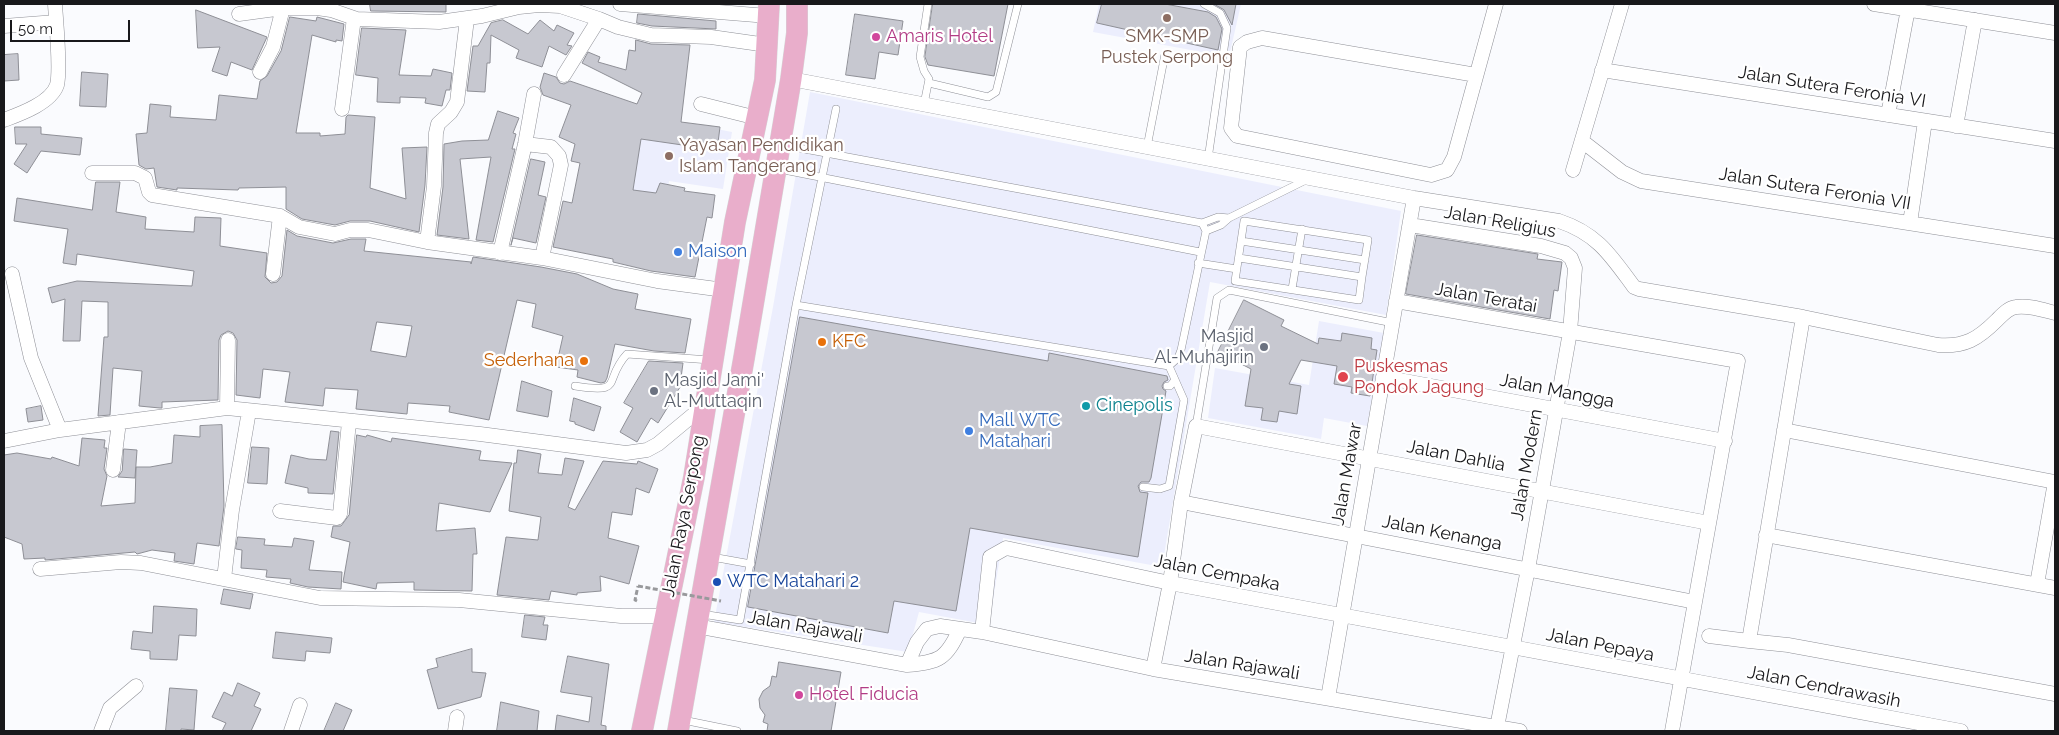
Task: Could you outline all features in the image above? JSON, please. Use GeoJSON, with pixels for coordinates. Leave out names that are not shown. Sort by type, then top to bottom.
{"type":"FeatureCollection","features":[{"type":"Feature","properties":{"kind":"main road","name":"Jalan Raya Serpong"},"geometry":{"type":"LineString","coordinates":[[679,726],[791,79],[797,33],[798,4]]}},
{"type":"Feature","properties":{"kind":"main road","name":"Jalan Raya Serpong"},"geometry":{"type":"LineString","coordinates":[[642,731],[694,478],[704,405],[741,190],[765,80],[769,10]]}},
{"type":"Feature","properties":{"kind":"main road"},"geometry":{"type":"LineString","coordinates":[[741,190],[770,196]]}},
{"type":"Feature","properties":{"kind":"street"},"geometry":{"type":"LineString","coordinates":[[4,120],[32,108],[48,97],[57,85],[54,4]]}},
{"type":"Feature","properties":{"kind":"street"},"geometry":{"type":"LineString","coordinates":[[620,4],[769,10]]}},
{"type":"Feature","properties":{"kind":"street"},"geometry":{"type":"LineString","coordinates":[[1476,75],[1262,38],[1247,42],[1240,47],[1231,128],[1236,136],[1431,174],[1440,174],[1447,170],[1454,158],[1496,4]]}},
{"type":"Feature","properties":{"kind":"street"},"geometry":{"type":"LineString","coordinates":[[1573,170],[1622,4]]}},
{"type":"Feature","properties":{"kind":"street"},"geometry":{"type":"LineString","coordinates":[[1874,4],[1908,9],[1945,10],[1975,20],[2055,33]]}},
{"type":"Feature","properties":{"kind":"street"},"geometry":{"type":"LineString","coordinates":[[239,14],[283,8],[324,8],[354,18],[439,22],[519,7],[560,6],[599,18],[618,27],[651,35],[711,37],[767,45]]}},
{"type":"Feature","properties":{"kind":"street"},"geometry":{"type":"LineString","coordinates":[[260,72],[273,48],[283,8]]}},
{"type":"Feature","properties":{"kind":"street"},"geometry":{"type":"LineString","coordinates":[[1888,115],[1908,9]]}},
{"type":"Feature","properties":{"kind":"street"},"geometry":{"type":"LineString","coordinates":[[342,109],[354,18]]}},
{"type":"Feature","properties":{"kind":"street"},"geometry":{"type":"LineString","coordinates":[[427,242],[434,186],[436,133],[438,124],[451,112],[457,102],[467,18]]}},
{"type":"Feature","properties":{"kind":"street"},"geometry":{"type":"LineString","coordinates":[[564,76],[599,18]]}},
{"type":"Feature","properties":{"kind":"street"},"geometry":{"type":"LineString","coordinates":[[1956,126],[1975,20]]}},
{"type":"Feature","properties":{"kind":"street"},"geometry":{"type":"LineString","coordinates":[[4,26],[56,22]]}},
{"type":"Feature","properties":{"kind":"street","name":"Jalan Sutera Feronia VI"},"geometry":{"type":"LineString","coordinates":[[1602,70],[2055,141]]}},
{"type":"Feature","properties":{"kind":"street"},"geometry":{"type":"LineString","coordinates":[[791,79],[1414,198],[1559,220],[1576,227],[1604,246],[1634,287],[1639,289],[1803,317],[1938,345],[1956,346],[1973,340],[2006,311],[2016,307],[2029,307],[2055,313]]}},
{"type":"Feature","properties":{"kind":"street"},"geometry":{"type":"LineString","coordinates":[[500,253],[525,144],[534,94]]}},
{"type":"Feature","properties":{"kind":"street"},"geometry":{"type":"LineString","coordinates":[[701,104],[757,118]]}},
{"type":"Feature","properties":{"kind":"street"},"geometry":{"type":"LineString","coordinates":[[1910,223],[1925,120]]}},
{"type":"Feature","properties":{"kind":"street","name":"Jalan Sutera Feronia VII"},"geometry":{"type":"LineString","coordinates":[[1582,140],[1622,172],[1641,181],[2055,246]]}},
{"type":"Feature","properties":{"kind":"street"},"geometry":{"type":"LineString","coordinates":[[525,144],[551,147],[559,156],[562,165],[542,258]]}},
{"type":"Feature","properties":{"kind":"street"},"geometry":{"type":"LineString","coordinates":[[92,173],[135,173],[146,178],[149,192],[152,195],[280,216],[299,226],[335,234],[350,230],[368,230],[427,242],[542,258],[657,281],[724,290]]}},
{"type":"Feature","properties":{"kind":"street","name":"Jalan Mawar"},"geometry":{"type":"LineString","coordinates":[[1328,698],[1414,198]]}},
{"type":"Feature","properties":{"kind":"street"},"geometry":{"type":"LineString","coordinates":[[273,274],[280,216]]}},
{"type":"Feature","properties":{"kind":"street","name":"Jalan Religius"},"geometry":{"type":"LineString","coordinates":[[1410,225],[1541,246],[1565,253],[1571,258],[1575,268]]}},
{"type":"Feature","properties":{"kind":"street","name":"Jalan Modern"},"geometry":{"type":"LineString","coordinates":[[1497,727],[1528,570],[1570,332],[1575,268]]}},
{"type":"Feature","properties":{"kind":"street"},"geometry":{"type":"LineString","coordinates":[[12,274],[31,358],[60,430]]}},
{"type":"Feature","properties":{"kind":"street","name":"Jalan Teratai"},"geometry":{"type":"LineString","coordinates":[[1396,301],[1738,361],[1725,441]]}},
{"type":"Feature","properties":{"kind":"street"},"geometry":{"type":"LineString","coordinates":[[1750,641],[1803,317]]}},
{"type":"Feature","properties":{"kind":"street"},"geometry":{"type":"LineString","coordinates":[[226,408],[228,340]]}},
{"type":"Feature","properties":{"kind":"street","name":"Jalan Mangga"},"geometry":{"type":"LineString","coordinates":[[1383,377],[1725,441]]}},
{"type":"Feature","properties":{"kind":"street"},"geometry":{"type":"LineString","coordinates":[[4,441],[60,430],[226,408],[480,434],[626,453],[647,450],[658,444],[704,405]]}},
{"type":"Feature","properties":{"kind":"street"},"geometry":{"type":"LineString","coordinates":[[224,579],[232,510],[249,411]]}},
{"type":"Feature","properties":{"kind":"street"},"geometry":{"type":"LineString","coordinates":[[113,470],[119,422]]}},
{"type":"Feature","properties":{"kind":"street"},"geometry":{"type":"LineString","coordinates":[[280,511],[337,518],[340,514],[349,422]]}},
{"type":"Feature","properties":{"kind":"street"},"geometry":{"type":"LineString","coordinates":[[1154,669],[1170,583],[1181,502],[1196,426]]}},
{"type":"Feature","properties":{"kind":"street","name":"Jalan Dahlia"},"geometry":{"type":"LineString","coordinates":[[1196,426],[1709,523]]}},
{"type":"Feature","properties":{"kind":"street"},"geometry":{"type":"LineString","coordinates":[[1784,430],[2055,482],[2037,584]]}},
{"type":"Feature","properties":{"kind":"street"},"geometry":{"type":"LineString","coordinates":[[1672,731],[1725,441]]}},
{"type":"Feature","properties":{"kind":"street","name":"Jalan Kenanga"},"geometry":{"type":"LineString","coordinates":[[1181,502],[1695,602]]}},
{"type":"Feature","properties":{"kind":"street"},"geometry":{"type":"LineString","coordinates":[[1766,535],[2055,588]]}},
{"type":"Feature","properties":{"kind":"street","name":"Jalan Cempaka"},"geometry":{"type":"LineString","coordinates":[[982,632],[990,557],[1006,548],[1170,583],[1513,648]]}},
{"type":"Feature","properties":{"kind":"street"},"geometry":{"type":"LineString","coordinates":[[40,569],[121,562],[141,563],[320,598],[459,600],[620,616],[666,616]]}},
{"type":"Feature","properties":{"kind":"street","name":"Jalan Rajawali"},"geometry":{"type":"LineString","coordinates":[[697,620],[907,665],[929,663],[942,657],[951,648],[960,628]]}},
{"type":"Feature","properties":{"kind":"street","name":"Jalan Rajawali"},"geometry":{"type":"LineString","coordinates":[[907,665],[917,642],[927,629],[940,626],[960,628],[1154,669],[1520,731]]}},
{"type":"Feature","properties":{"kind":"street"},"geometry":{"type":"LineString","coordinates":[[1709,636],[1788,645],[2055,694]]}},
{"type":"Feature","properties":{"kind":"street","name":"Jalan Pepaya"},"geometry":{"type":"LineString","coordinates":[[1513,648],[1680,679]]}},
{"type":"Feature","properties":{"kind":"street","name":"Jalan Cendrawasih"},"geometry":{"type":"LineString","coordinates":[[1680,679],[1918,728],[1961,731]]}},
{"type":"Feature","properties":{"kind":"street"},"geometry":{"type":"LineString","coordinates":[[101,731],[110,708],[136,686]]}},
{"type":"Feature","properties":{"kind":"street"},"geometry":{"type":"LineString","coordinates":[[291,731],[300,704]]}},
{"type":"Feature","properties":{"kind":"lane"},"geometry":{"type":"LineString","coordinates":[[924,104],[929,84],[920,57],[928,4]]}},
{"type":"Feature","properties":{"kind":"lane"},"geometry":{"type":"LineString","coordinates":[[929,84],[988,96],[996,92],[1018,4]]}},
{"type":"Feature","properties":{"kind":"lane"},"geometry":{"type":"LineString","coordinates":[[1204,4],[1220,13],[1227,28],[1208,159]]}},
{"type":"Feature","properties":{"kind":"lane"},"geometry":{"type":"LineString","coordinates":[[1147,147],[1165,54]]}},
{"type":"Feature","properties":{"kind":"lane"},"geometry":{"type":"LineString","coordinates":[[697,620],[740,620],[796,305],[836,109]]}},
{"type":"Feature","properties":{"kind":"lane"},"geometry":{"type":"LineString","coordinates":[[780,144],[1202,223],[1218,217],[1229,218]]}},
{"type":"Feature","properties":{"kind":"lane"},"geometry":{"type":"LineString","coordinates":[[776,168],[823,179],[1200,252]]}},
{"type":"Feature","properties":{"kind":"lane"},"geometry":{"type":"LineString","coordinates":[[1206,231],[1311,178]]}},
{"type":"Feature","properties":{"kind":"lane"},"geometry":{"type":"LineString","coordinates":[[1244,221],[1302,230],[1368,240],[1358,300],[1235,280],[1244,221]]}},
{"type":"Feature","properties":{"kind":"lane"},"geometry":{"type":"LineString","coordinates":[[1169,366],[1178,358],[1181,350],[1200,252],[1206,231],[1202,223]]}},
{"type":"Feature","properties":{"kind":"lane"},"geometry":{"type":"LineString","coordinates":[[1292,289],[1302,230]]}},
{"type":"Feature","properties":{"kind":"lane"},"geometry":{"type":"LineString","coordinates":[[1241,240],[1365,260]]}},
{"type":"Feature","properties":{"kind":"lane"},"geometry":{"type":"LineString","coordinates":[[1239,258],[1362,277]]}},
{"type":"Feature","properties":{"kind":"lane"},"geometry":{"type":"LineString","coordinates":[[1198,263],[1237,269]]}},
{"type":"Feature","properties":{"kind":"lane"},"geometry":{"type":"LineString","coordinates":[[1196,426],[1217,298],[1222,293],[1229,290],[1392,323]]}},
{"type":"Feature","properties":{"kind":"lane"},"geometry":{"type":"LineString","coordinates":[[796,305],[1169,366]]}},
{"type":"Feature","properties":{"kind":"lane"},"geometry":{"type":"LineString","coordinates":[[575,386],[598,389],[607,388],[611,385],[621,360],[627,354],[713,360]]}},
{"type":"Feature","properties":{"kind":"lane"},"geometry":{"type":"LineString","coordinates":[[1143,487],[1160,489],[1169,486],[1184,400],[1169,366]]}},
{"type":"Feature","properties":{"kind":"lane"},"geometry":{"type":"LineString","coordinates":[[1167,386],[1170,386],[1175,380]]}},
{"type":"Feature","properties":{"kind":"lane"},"geometry":{"type":"LineString","coordinates":[[709,557],[751,564]]}},
{"type":"Feature","properties":{"kind":"lane"},"geometry":{"type":"LineString","coordinates":[[679,726],[738,731]]}},
{"type":"Feature","properties":{"kind":"path"},"geometry":{"type":"LineString","coordinates":[[638,586],[721,601]]}},
{"type":"Feature","properties":{"kind":"shaded area","name":"SMK-SMP Pustek Serpong"},"geometry":{"type":"Polygon","coordinates":[[[1099,4],[1241,4],[1229,57],[1093,32],[1099,4]]]}},
{"type":"Feature","properties":{"kind":"shaded area"},"geometry":{"type":"Polygon","coordinates":[[[810,92],[1401,211],[1386,315],[1210,282],[1162,567],[1003,538],[989,625],[919,612],[908,652],[714,622],[773,307],[810,92]]]}},
{"type":"Feature","properties":{"kind":"shaded area","name":"Yayasan Pendidikan Islam Tangerang"},"geometry":{"type":"Polygon","coordinates":[[[619,110],[732,132],[723,189],[669,181],[662,226],[597,214],[619,110]]]}},
{"type":"Feature","properties":{"kind":"shaded area","name":"Puskesmas Pondok Jagung"},"geometry":{"type":"Polygon","coordinates":[[[1319,321],[1384,333],[1367,426],[1324,418],[1321,439],[1208,418],[1215,368],[1309,385],[1319,321]]]}},
{"type":"Feature","properties":{"kind":"building"},"geometry":{"type":"Polygon","coordinates":[[[370,4],[446,4],[446,12],[371,11],[370,4]]]}},
{"type":"Feature","properties":{"kind":"building"},"geometry":{"type":"Polygon","coordinates":[[[933,4],[1008,4],[994,76],[928,65],[925,57],[933,4]]]}},
{"type":"Feature","properties":{"kind":"building","name":"SMK-SMP Pustek Serpong"},"geometry":{"type":"Polygon","coordinates":[[[1102,4],[1165,4],[1208,12],[1216,17],[1222,29],[1218,50],[1097,23],[1102,4]]]}},
{"type":"Feature","properties":{"kind":"building"},"geometry":{"type":"Polygon","coordinates":[[[1214,4],[1236,4],[1232,25],[1224,10],[1214,4]]]}},
{"type":"Feature","properties":{"kind":"building"},"geometry":{"type":"Polygon","coordinates":[[[196,10],[267,37],[252,70],[231,62],[227,76],[212,71],[220,47],[198,48],[196,10]]]}},
{"type":"Feature","properties":{"kind":"building"},"geometry":{"type":"Polygon","coordinates":[[[638,14],[716,21],[716,29],[652,26],[637,23],[638,14]]]}},
{"type":"Feature","properties":{"kind":"building","name":"Amaris Hotel"},"geometry":{"type":"Polygon","coordinates":[[[855,14],[903,21],[898,55],[879,52],[875,79],[846,75],[855,14]]]}},
{"type":"Feature","properties":{"kind":"building"},"geometry":{"type":"Polygon","coordinates":[[[290,17],[316,21],[317,17],[344,24],[342,41],[336,40],[336,42],[312,35],[296,133],[320,133],[320,136],[345,134],[346,117],[348,115],[375,117],[370,188],[406,199],[402,148],[427,147],[425,185],[419,232],[370,221],[350,221],[335,225],[302,219],[286,209],[286,187],[239,188],[238,190],[177,188],[177,190],[157,187],[154,168],[146,169],[139,165],[136,134],[147,133],[150,104],[171,106],[170,117],[216,120],[219,95],[257,99],[260,81],[267,76],[281,51],[290,17]]]}},
{"type":"Feature","properties":{"kind":"building"},"geometry":{"type":"Polygon","coordinates":[[[503,20],[528,34],[540,20],[554,31],[557,25],[574,33],[567,45],[572,46],[566,55],[549,46],[542,67],[516,58],[519,50],[491,35],[490,63],[487,63],[485,92],[467,91],[473,46],[478,46],[491,23],[503,20]]]}},
{"type":"Feature","properties":{"kind":"building"},"geometry":{"type":"Polygon","coordinates":[[[362,28],[406,30],[399,75],[431,76],[433,69],[452,73],[450,90],[446,90],[442,106],[425,103],[426,98],[400,97],[400,103],[377,102],[378,78],[356,75],[362,28]]]}},
{"type":"Feature","properties":{"kind":"building"},"geometry":{"type":"Polygon","coordinates":[[[636,40],[651,44],[690,45],[681,122],[720,127],[717,150],[641,139],[633,190],[656,193],[660,183],[685,188],[684,191],[715,195],[712,218],[707,217],[695,277],[651,271],[613,262],[613,259],[553,247],[563,201],[572,203],[580,163],[571,161],[575,144],[559,137],[571,105],[543,95],[540,87],[544,73],[556,77],[560,83],[564,84],[570,81],[637,104],[642,93],[582,63],[588,52],[600,57],[598,62],[626,70],[629,50],[635,51],[636,40]]]}},
{"type":"Feature","properties":{"kind":"building"},"geometry":{"type":"Polygon","coordinates":[[[18,54],[19,80],[4,81],[4,55],[18,54]]]}},
{"type":"Feature","properties":{"kind":"building"},"geometry":{"type":"Polygon","coordinates":[[[82,72],[108,74],[106,107],[80,106],[82,72]]]}},
{"type":"Feature","properties":{"kind":"building"},"geometry":{"type":"Polygon","coordinates":[[[498,111],[519,118],[513,133],[516,134],[512,149],[515,149],[493,242],[476,240],[491,157],[460,159],[469,239],[437,235],[443,187],[444,144],[488,140],[498,111]]]}},
{"type":"Feature","properties":{"kind":"building"},"geometry":{"type":"Polygon","coordinates":[[[15,127],[41,127],[41,134],[82,138],[80,155],[41,151],[27,173],[14,164],[27,144],[16,144],[15,127]]]}},
{"type":"Feature","properties":{"kind":"building"},"geometry":{"type":"Polygon","coordinates":[[[531,159],[545,162],[538,195],[546,197],[536,243],[513,238],[511,245],[531,159]]]}},
{"type":"Feature","properties":{"kind":"building"},"geometry":{"type":"Polygon","coordinates":[[[96,182],[120,182],[116,212],[146,217],[145,229],[194,232],[195,217],[221,218],[220,246],[267,253],[265,277],[271,283],[277,282],[282,276],[287,230],[297,236],[333,243],[351,239],[366,239],[364,251],[471,262],[471,264],[473,257],[577,274],[613,289],[638,294],[635,309],[691,319],[685,353],[654,351],[615,344],[605,382],[601,383],[577,377],[578,370],[556,367],[563,336],[532,327],[536,304],[517,300],[489,420],[449,412],[450,406],[408,403],[407,414],[356,409],[358,390],[325,388],[323,406],[285,402],[290,372],[263,369],[260,398],[236,395],[237,340],[233,333],[228,331],[221,335],[219,340],[218,400],[162,402],[162,408],[139,406],[142,371],[113,368],[110,415],[98,416],[104,337],[108,337],[108,302],[82,301],[80,341],[63,341],[65,299],[52,303],[48,288],[77,281],[192,286],[194,271],[77,254],[76,265],[63,263],[68,229],[14,221],[17,198],[92,210],[96,182]],[[377,322],[371,351],[406,357],[412,326],[377,322]]]}},
{"type":"Feature","properties":{"kind":"building"},"geometry":{"type":"Polygon","coordinates":[[[1417,235],[1538,254],[1537,259],[1562,262],[1558,291],[1554,290],[1550,319],[1406,294],[1417,235]]]}},
{"type":"Feature","properties":{"kind":"building"},"geometry":{"type":"Polygon","coordinates":[[[1244,300],[1284,320],[1281,326],[1318,344],[1319,338],[1341,341],[1342,333],[1372,338],[1371,349],[1377,350],[1370,396],[1351,393],[1352,387],[1334,384],[1337,366],[1301,360],[1289,384],[1301,386],[1297,414],[1279,411],[1277,422],[1261,420],[1263,408],[1245,406],[1251,369],[1218,352],[1244,300]]]}},
{"type":"Feature","properties":{"kind":"building","name":"Mall WTC Matahari"},"geometry":{"type":"Polygon","coordinates":[[[800,317],[1048,361],[1049,353],[1167,376],[1168,380],[1162,386],[1166,391],[1151,478],[1149,482],[1141,482],[1138,486],[1140,492],[1148,493],[1138,557],[970,528],[956,611],[894,601],[888,633],[748,607],[800,317]]]}},
{"type":"Feature","properties":{"kind":"building","name":"Masjid Jami' Al-Muttaqin"},"geometry":{"type":"Polygon","coordinates":[[[649,361],[683,363],[681,378],[685,379],[658,423],[651,418],[637,442],[620,432],[633,408],[624,403],[649,361]]]}},
{"type":"Feature","properties":{"kind":"building"},"geometry":{"type":"Polygon","coordinates":[[[522,381],[552,391],[548,417],[517,411],[522,381]]]}},
{"type":"Feature","properties":{"kind":"building"},"geometry":{"type":"Polygon","coordinates":[[[574,398],[601,407],[594,431],[570,421],[574,398]]]}},
{"type":"Feature","properties":{"kind":"building"},"geometry":{"type":"Polygon","coordinates":[[[41,406],[43,420],[28,422],[26,409],[41,406]]]}},
{"type":"Feature","properties":{"kind":"building"},"geometry":{"type":"Polygon","coordinates":[[[222,425],[224,506],[219,546],[197,543],[194,564],[174,561],[175,553],[152,550],[137,554],[135,552],[45,560],[45,558],[24,559],[22,544],[4,537],[4,455],[17,453],[51,459],[52,457],[79,466],[82,438],[105,440],[104,448],[107,448],[104,469],[107,476],[101,506],[135,503],[136,467],[150,467],[172,463],[174,435],[200,437],[200,426],[222,425]]]}},
{"type":"Feature","properties":{"kind":"building"},"geometry":{"type":"Polygon","coordinates":[[[331,431],[339,432],[333,494],[308,493],[308,488],[285,483],[291,455],[326,460],[331,431]]]}},
{"type":"Feature","properties":{"kind":"building"},"geometry":{"type":"Polygon","coordinates":[[[357,435],[366,437],[367,435],[391,442],[392,438],[481,451],[479,460],[512,463],[490,512],[439,503],[436,531],[475,528],[477,554],[473,554],[472,591],[414,590],[414,582],[377,583],[376,589],[343,582],[350,542],[331,537],[333,526],[341,526],[349,515],[357,435]]]}},
{"type":"Feature","properties":{"kind":"building"},"geometry":{"type":"Polygon","coordinates":[[[252,447],[269,448],[267,484],[248,483],[252,447]]]}},
{"type":"Feature","properties":{"kind":"building"},"geometry":{"type":"Polygon","coordinates":[[[124,449],[137,450],[135,478],[118,477],[122,471],[124,449]]]}},
{"type":"Feature","properties":{"kind":"building"},"geometry":{"type":"Polygon","coordinates":[[[518,450],[541,454],[538,473],[562,475],[565,458],[584,461],[568,507],[575,510],[603,461],[637,464],[638,461],[658,469],[649,493],[636,488],[632,515],[612,512],[608,538],[639,546],[629,584],[600,576],[601,591],[577,593],[577,595],[551,591],[549,600],[497,595],[506,537],[538,540],[541,517],[509,511],[514,463],[516,463],[518,450]]]}},
{"type":"Feature","properties":{"kind":"building"},"geometry":{"type":"Polygon","coordinates":[[[238,537],[265,539],[264,545],[292,547],[294,538],[314,541],[309,570],[342,572],[341,589],[308,587],[290,583],[291,579],[266,577],[267,570],[241,568],[242,550],[236,549],[238,537]]]}},
{"type":"Feature","properties":{"kind":"building"},"geometry":{"type":"Polygon","coordinates":[[[224,589],[253,594],[250,609],[221,604],[224,589]]]}},
{"type":"Feature","properties":{"kind":"building"},"geometry":{"type":"Polygon","coordinates":[[[154,606],[197,609],[196,636],[179,635],[177,660],[150,659],[150,651],[131,649],[133,631],[152,633],[154,606]]]}},
{"type":"Feature","properties":{"kind":"building"},"geometry":{"type":"Polygon","coordinates":[[[525,615],[545,617],[543,625],[548,625],[546,640],[522,637],[525,615]]]}},
{"type":"Feature","properties":{"kind":"building"},"geometry":{"type":"Polygon","coordinates":[[[276,632],[332,638],[330,653],[306,651],[305,661],[273,658],[276,632]]]}},
{"type":"Feature","properties":{"kind":"building"},"geometry":{"type":"Polygon","coordinates":[[[472,649],[472,672],[486,673],[481,697],[438,709],[427,670],[438,667],[436,659],[472,649]]]}},
{"type":"Feature","properties":{"kind":"building"},"geometry":{"type":"Polygon","coordinates":[[[568,656],[609,664],[601,725],[606,726],[606,731],[555,731],[557,715],[589,722],[592,697],[561,692],[568,656]]]}},
{"type":"Feature","properties":{"kind":"building","name":"Hotel Fiducia"},"geometry":{"type":"Polygon","coordinates":[[[779,662],[841,672],[831,731],[767,731],[768,724],[763,722],[765,715],[760,708],[759,699],[763,691],[770,686],[772,676],[776,677],[779,662]]]}},
{"type":"Feature","properties":{"kind":"building"},"geometry":{"type":"Polygon","coordinates":[[[238,683],[260,693],[254,706],[261,709],[251,731],[222,731],[226,723],[212,717],[224,692],[232,696],[238,683]]]}},
{"type":"Feature","properties":{"kind":"building"},"geometry":{"type":"Polygon","coordinates":[[[170,688],[197,690],[194,730],[166,731],[170,688]]]}},
{"type":"Feature","properties":{"kind":"building"},"geometry":{"type":"Polygon","coordinates":[[[501,702],[539,711],[537,731],[497,731],[501,702]]]}},
{"type":"Feature","properties":{"kind":"building"},"geometry":{"type":"Polygon","coordinates":[[[336,703],[352,710],[343,731],[324,731],[336,703]]]}},
{"type":"Feature","properties":{"kind":"place","name":"SMK-SMP Pustek Serpong"},"geometry":{"type":"Point","coordinates":[1167,18]}},
{"type":"Feature","properties":{"kind":"place","name":"Amaris Hotel"},"geometry":{"type":"Point","coordinates":[876,37]}},
{"type":"Feature","properties":{"kind":"place","name":"Yayasan Pendidikan Islam Tangerang"},"geometry":{"type":"Point","coordinates":[669,156]}},
{"type":"Feature","properties":{"kind":"place","name":"Maison"},"geometry":{"type":"Point","coordinates":[678,252]}},
{"type":"Feature","properties":{"kind":"place","name":"KFC"},"geometry":{"type":"Point","coordinates":[822,342]}},
{"type":"Feature","properties":{"kind":"place","name":"Masjid Al-Muhajirin"},"geometry":{"type":"Point","coordinates":[1264,347]}},
{"type":"Feature","properties":{"kind":"place","name":"Sederhana"},"geometry":{"type":"Point","coordinates":[584,361]}},
{"type":"Feature","properties":{"kind":"place","name":"Puskesmas Pondok Jagung"},"geometry":{"type":"Point","coordinates":[1343,377]}},
{"type":"Feature","properties":{"kind":"place","name":"Masjid Jami' Al-Muttaqin"},"geometry":{"type":"Point","coordinates":[654,391]}},
{"type":"Feature","properties":{"kind":"place","name":"Cinepolis"},"geometry":{"type":"Point","coordinates":[1086,406]}},
{"type":"Feature","properties":{"kind":"place","name":"Mall WTC Matahari"},"geometry":{"type":"Point","coordinates":[969,431]}},
{"type":"Feature","properties":{"kind":"place","name":"WTC Matahari 2"},"geometry":{"type":"Point","coordinates":[717,582]}},
{"type":"Feature","properties":{"kind":"place","name":"Hotel Fiducia"},"geometry":{"type":"Point","coordinates":[799,695]}}]}
